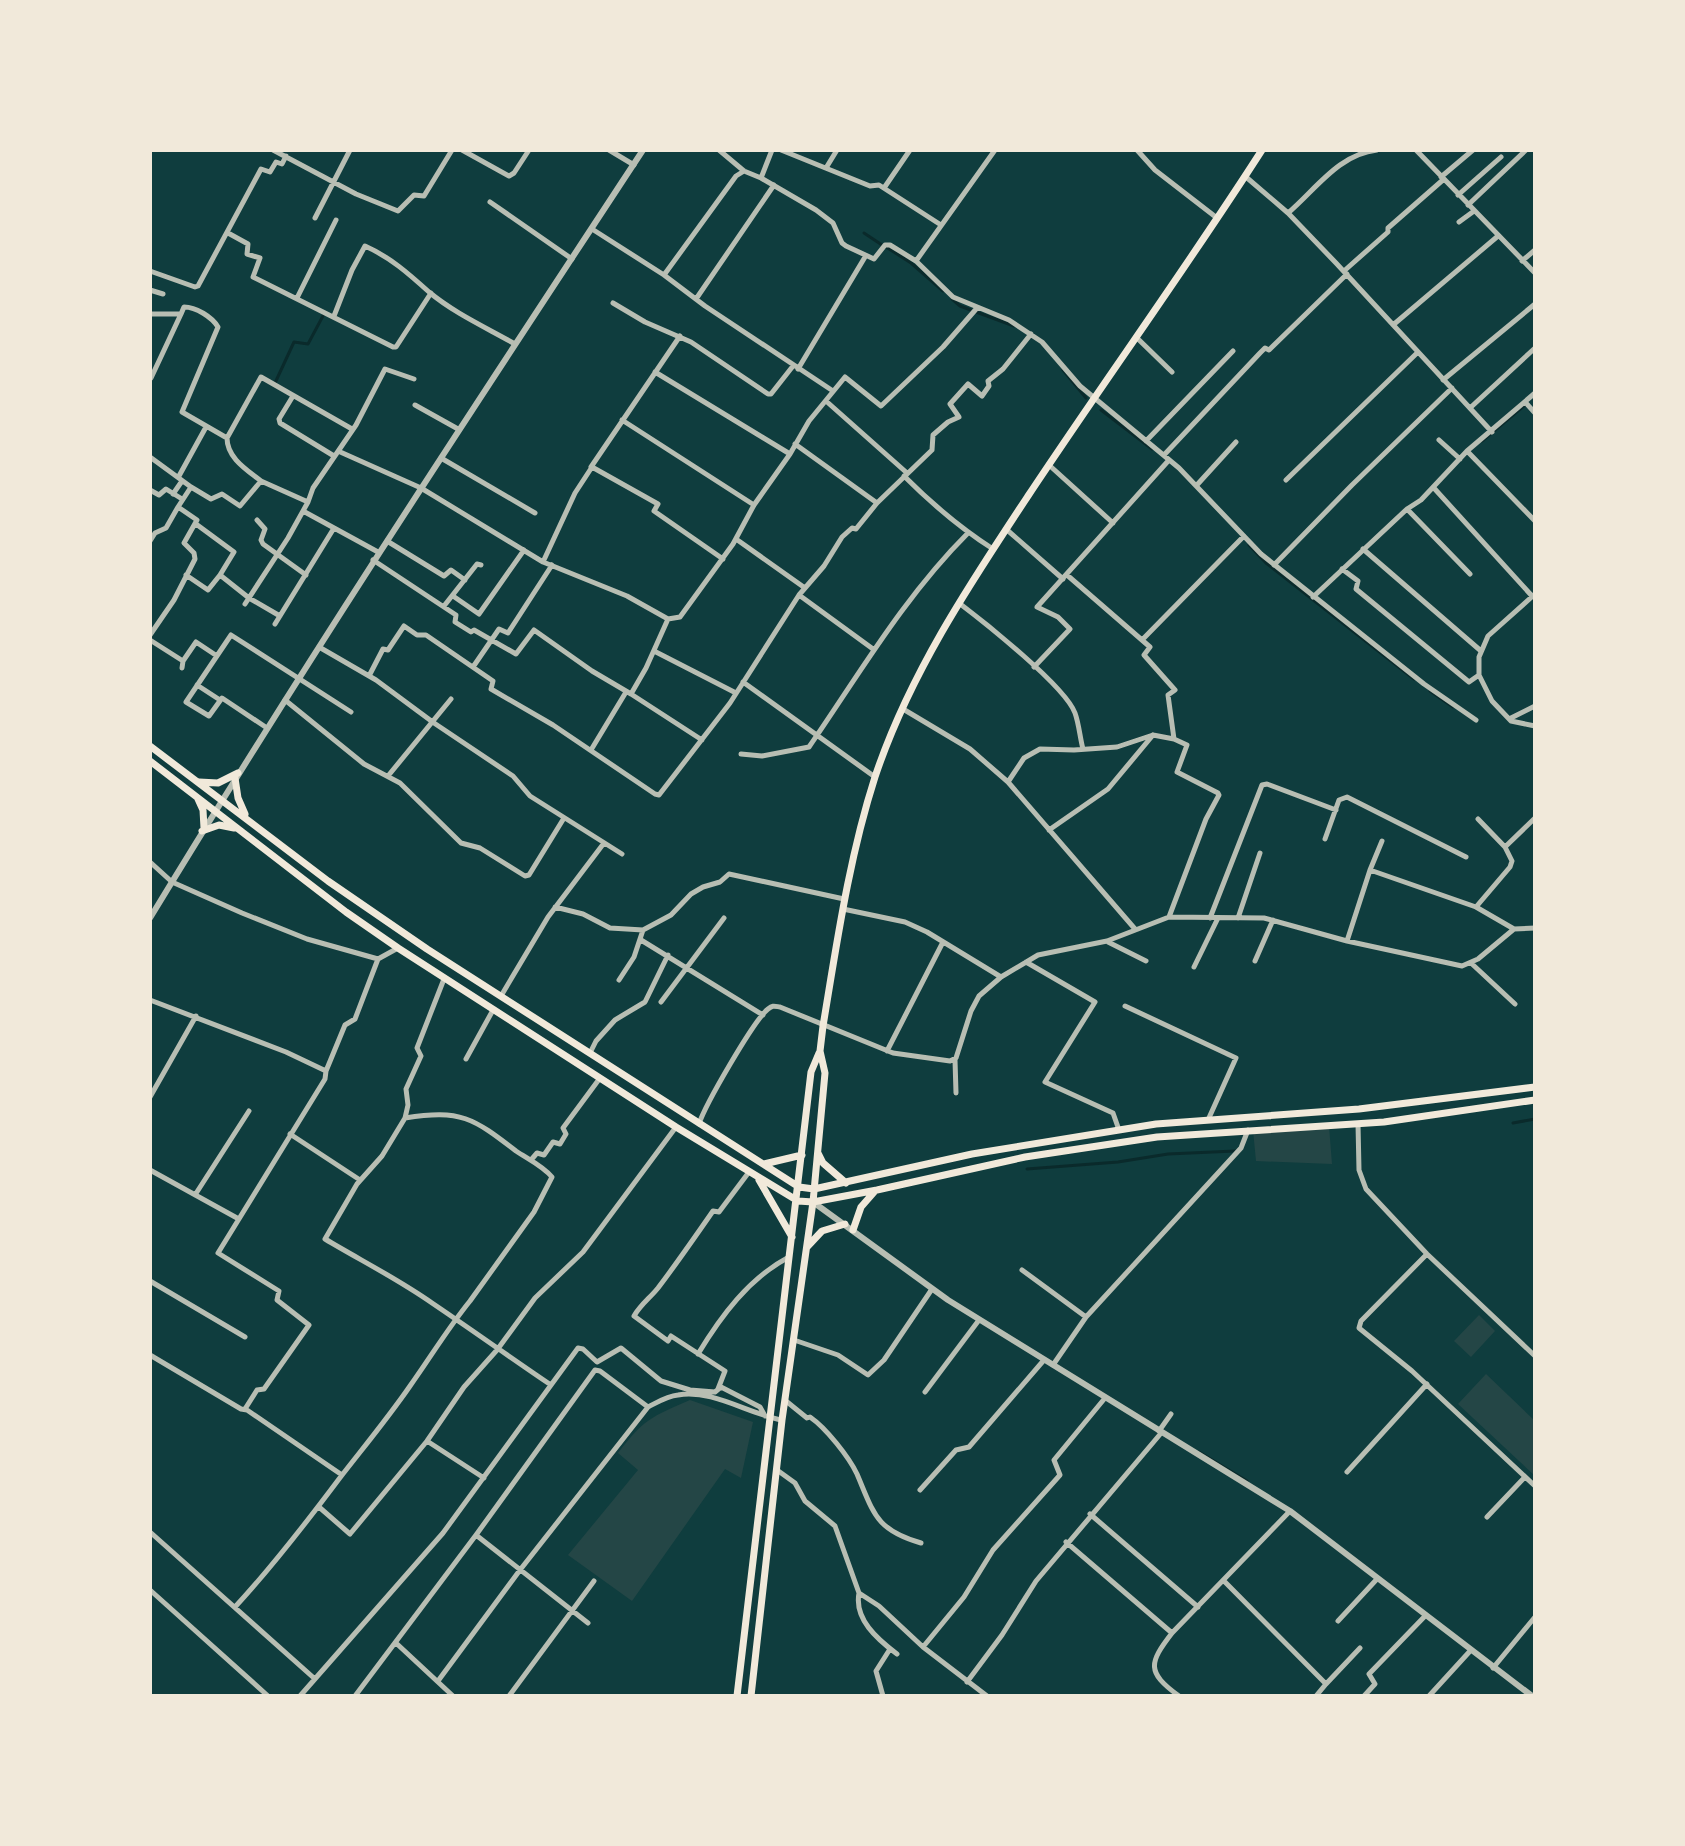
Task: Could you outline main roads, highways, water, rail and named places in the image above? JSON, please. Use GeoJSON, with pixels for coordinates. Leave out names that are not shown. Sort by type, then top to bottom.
{"type":"FeatureCollection","features":[{"type":"Feature","properties":{"kind":"main road"},"geometry":{"type":"LineString","coordinates":[[737,1696],[767,1417],[798,1201],[811,1072],[820,1051],[851,863],[875,777],[903,709],[958,603],[1262,150]]}},
{"type":"Feature","properties":{"kind":"main road"},"geometry":{"type":"LineString","coordinates":[[150,746],[328,881],[427,949],[799,1187],[814,1189],[972,1154],[1156,1124],[1371,1108],[1535,1088]]}},
{"type":"Feature","properties":{"kind":"main road"},"geometry":{"type":"LineString","coordinates":[[150,761],[346,912],[398,948],[676,1127],[798,1201],[813,1202],[1025,1157],[1157,1137],[1358,1124],[1535,1100]]}},
{"type":"Feature","properties":{"kind":"main road"},"geometry":{"type":"LineString","coordinates":[[197,782],[218,783],[237,775],[239,802],[252,821]]}},
{"type":"Feature","properties":{"kind":"main road"},"geometry":{"type":"LineString","coordinates":[[195,795],[203,810],[203,829],[222,825],[244,832]]}},
{"type":"Feature","properties":{"kind":"main road"},"geometry":{"type":"LineString","coordinates":[[751,1696],[782,1420],[813,1202],[825,1073],[820,1051]]}},
{"type":"Feature","properties":{"kind":"main road"},"geometry":{"type":"LineString","coordinates":[[1156,1124],[1157,1137]]}},
{"type":"Feature","properties":{"kind":"main road"},"geometry":{"type":"LineString","coordinates":[[817,1151],[823,1163],[846,1183]]}},
{"type":"Feature","properties":{"kind":"main road"},"geometry":{"type":"LineString","coordinates":[[764,1164],[802,1155]]}},
{"type":"Feature","properties":{"kind":"main road"},"geometry":{"type":"LineString","coordinates":[[758,1178],[792,1237]]}},
{"type":"Feature","properties":{"kind":"main road"},"geometry":{"type":"LineString","coordinates":[[853,1230],[861,1207],[877,1190]]}},
{"type":"Feature","properties":{"kind":"main road"},"geometry":{"type":"LineString","coordinates":[[806,1249],[822,1231],[845,1224]]}},
{"type":"Feature","properties":{"kind":"waterway"},"geometry":{"type":"LineString","coordinates":[[864,233],[882,245]]}},
{"type":"Feature","properties":{"kind":"waterway"},"geometry":{"type":"LineString","coordinates":[[886,247],[911,263],[943,291]]}},
{"type":"Feature","properties":{"kind":"waterway"},"geometry":{"type":"LineString","coordinates":[[952,299],[960,306],[1014,326]]}},
{"type":"Feature","properties":{"kind":"waterway"},"geometry":{"type":"LineString","coordinates":[[275,383],[294,342],[308,344],[324,314]]}},
{"type":"Feature","properties":{"kind":"waterway"},"geometry":{"type":"LineString","coordinates":[[1063,370],[1086,398]]}},
{"type":"Feature","properties":{"kind":"waterway"},"geometry":{"type":"LineString","coordinates":[[1482,441],[1525,405]]}},
{"type":"Feature","properties":{"kind":"waterway"},"geometry":{"type":"LineString","coordinates":[[1101,410],[1152,449]]}},
{"type":"Feature","properties":{"kind":"waterway"},"geometry":{"type":"LineString","coordinates":[[1249,545],[1266,563],[1414,679]]}},
{"type":"Feature","properties":{"kind":"waterway"},"geometry":{"type":"LineString","coordinates":[[1430,691],[1453,707]]}},
{"type":"Feature","properties":{"kind":"waterway"},"geometry":{"type":"LineString","coordinates":[[1513,1123],[1535,1119]]}},
{"type":"Feature","properties":{"kind":"waterway"},"geometry":{"type":"LineString","coordinates":[[1027,1169],[1118,1162],[1168,1154],[1235,1151]]}},
{"type":"Feature","properties":{"kind":"waterway"},"geometry":{"type":"LineString","coordinates":[[1199,1452],[1247,1481]]}}]}
